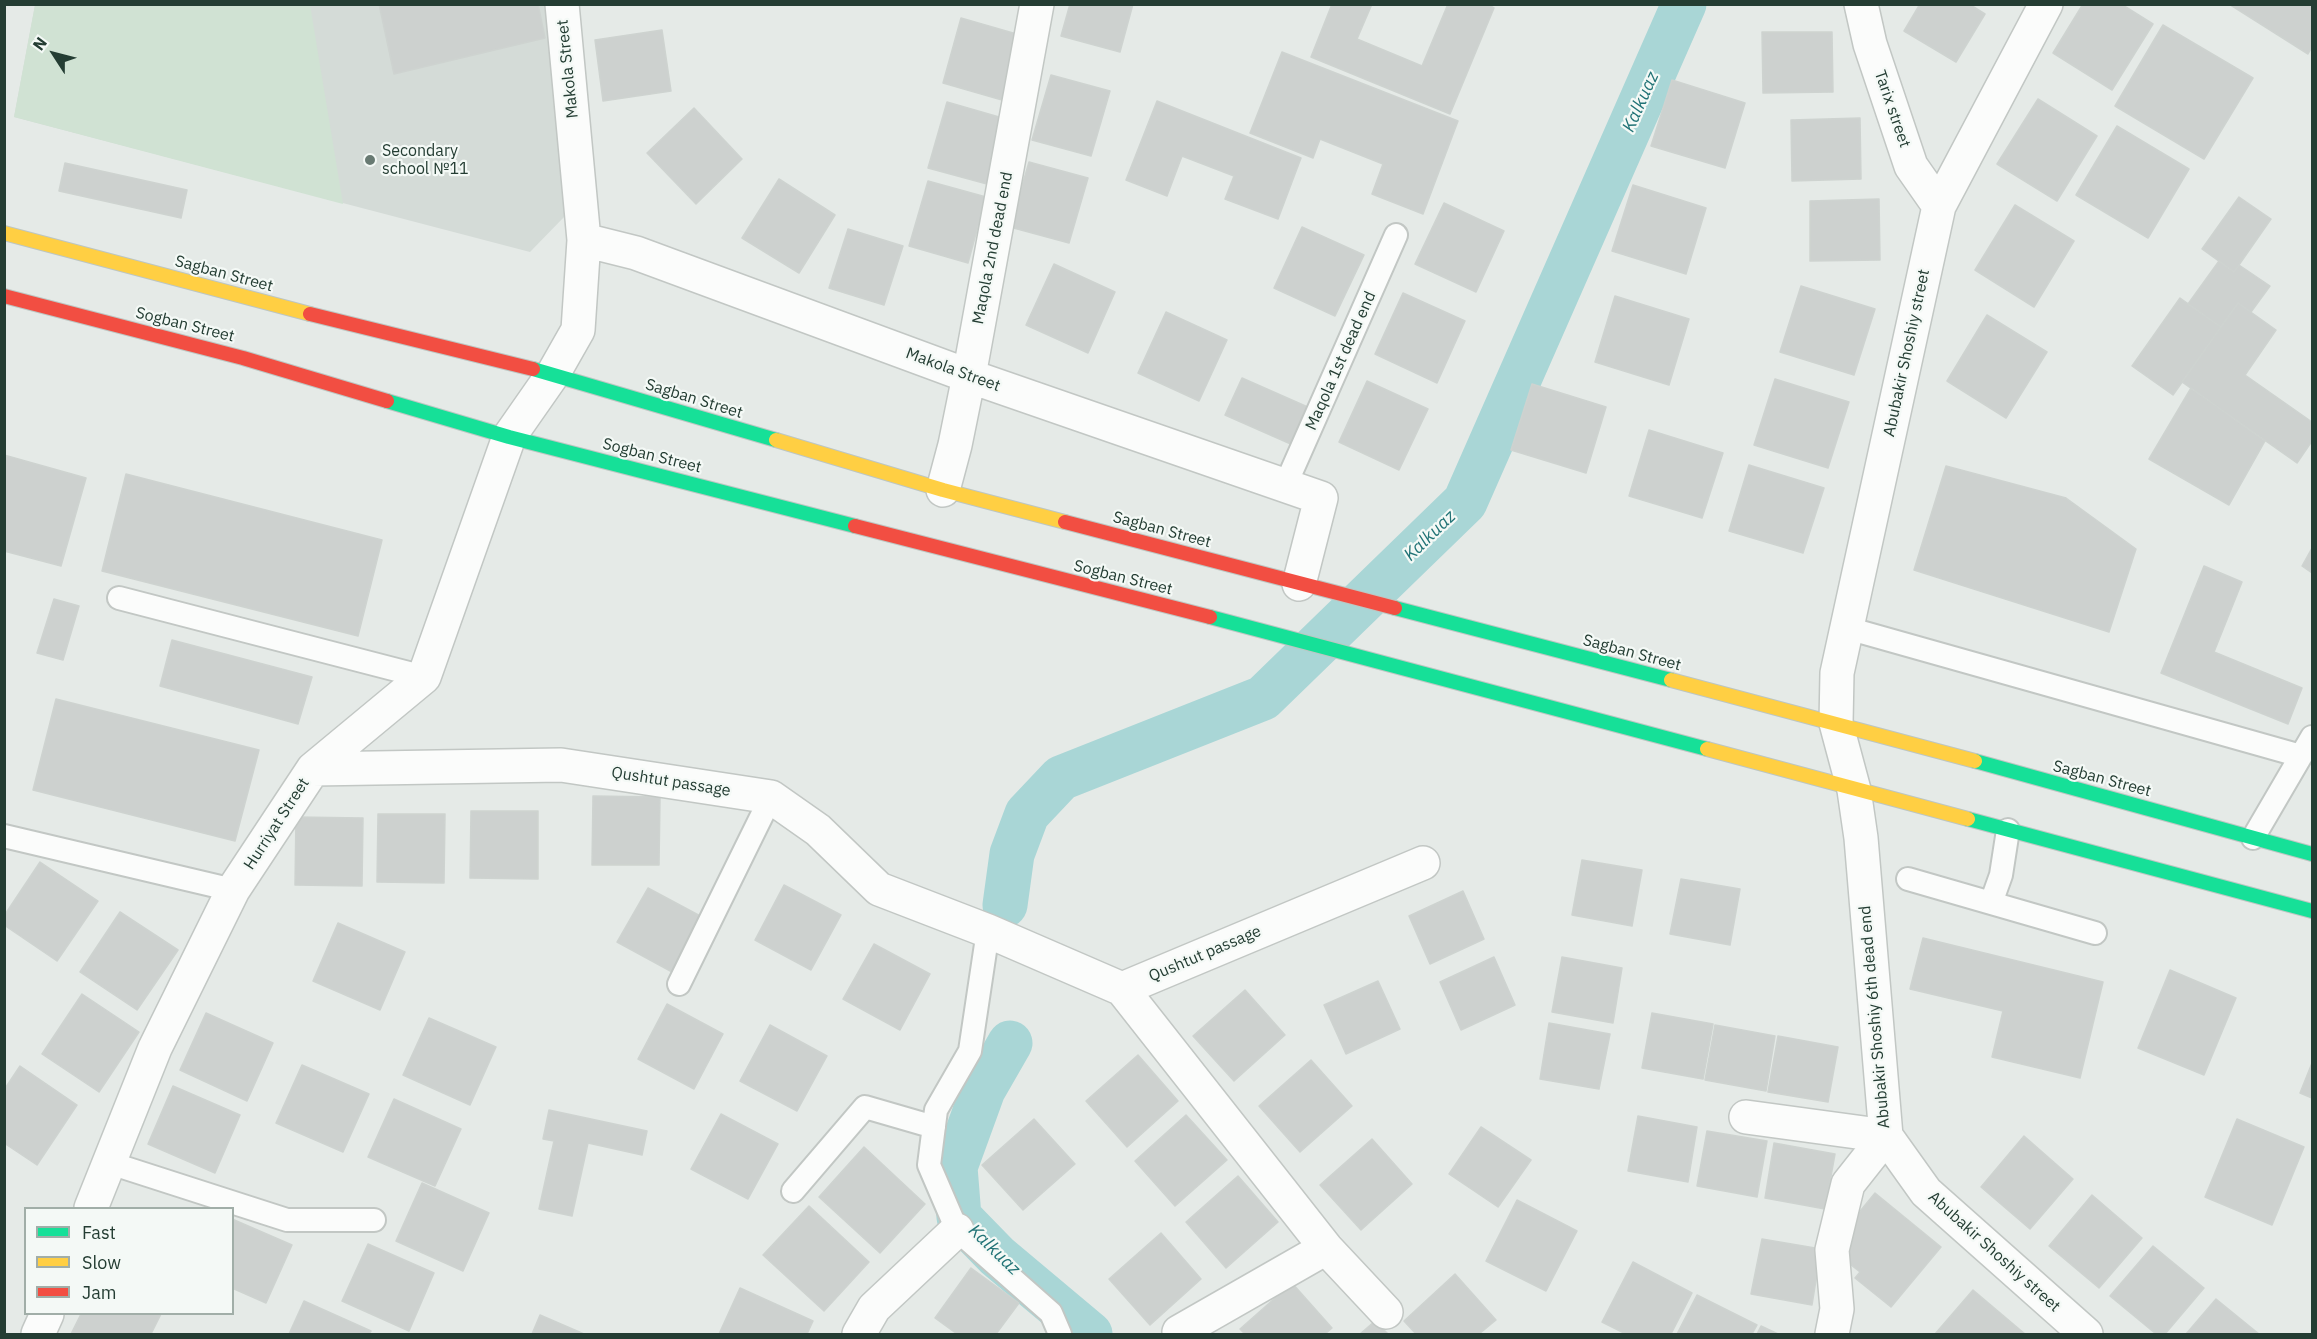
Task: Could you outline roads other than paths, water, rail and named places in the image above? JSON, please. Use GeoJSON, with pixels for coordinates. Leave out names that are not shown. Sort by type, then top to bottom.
{"type":"FeatureCollection","features":[{"type":"Feature","properties":{"kind":"main road","name":"Sagban Street"},"geometry":{"type":"LineString","coordinates":[[4,233],[279,306],[553,374],[943,490],[1836,723],[2313,854]]}},
{"type":"Feature","properties":{"kind":"main road","name":"Sogban Street"},"geometry":{"type":"LineString","coordinates":[[4,296],[243,358],[509,436],[1295,639],[1854,790]]}},
{"type":"Feature","properties":{"kind":"main road"},"geometry":{"type":"LineString","coordinates":[[1854,790],[2313,911]]}},
{"type":"Feature","properties":{"kind":"street","name":"Makola Street"},"geometry":{"type":"LineString","coordinates":[[509,436],[553,374],[578,330],[584,240],[562,4]]}},
{"type":"Feature","properties":{"kind":"street","name":"Maqola 2nd dead end"},"geometry":{"type":"LineString","coordinates":[[943,490],[956,444],[1037,4]]}},
{"type":"Feature","properties":{"kind":"street","name":"Tarix street"},"geometry":{"type":"LineString","coordinates":[[1861,4],[1870,44],[1911,166],[1939,206]]}},
{"type":"Feature","properties":{"kind":"street","name":"Abubakir Shoshiy street"},"geometry":{"type":"LineString","coordinates":[[1836,723],[1837,673],[1939,206],[2046,4]]}},
{"type":"Feature","properties":{"kind":"street","name":"Makola Street"},"geometry":{"type":"LineString","coordinates":[[584,240],[636,254],[969,376],[1321,498],[1299,584]]}},
{"type":"Feature","properties":{"kind":"street"},"geometry":{"type":"LineString","coordinates":[[424,677],[509,436]]}},
{"type":"Feature","properties":{"kind":"street","name":"Hurriyat Street"},"geometry":{"type":"LineString","coordinates":[[92,1207],[154,1048],[233,890],[313,769],[424,677]]}},
{"type":"Feature","properties":{"kind":"street","name":"Abubakir Shoshiy 6th dead end"},"geometry":{"type":"LineString","coordinates":[[1832,1335],[1838,1309],[1832,1250],[1848,1184],[1886,1136],[1861,838],[1854,790],[1836,723]]}},
{"type":"Feature","properties":{"kind":"street","name":"Qushtut passage"},"geometry":{"type":"LineString","coordinates":[[313,769],[561,765],[771,797],[818,830],[879,889],[988,931],[1122,989],[1423,862]]}},
{"type":"Feature","properties":{"kind":"street"},"geometry":{"type":"LineString","coordinates":[[1122,989],[1326,1248],[1386,1312]]}},
{"type":"Feature","properties":{"kind":"street"},"geometry":{"type":"LineString","coordinates":[[1746,1117],[1886,1136]]}},
{"type":"Feature","properties":{"kind":"street","name":"Abubakir Shoshiy street"},"geometry":{"type":"LineString","coordinates":[[1886,1136],[1926,1192],[2086,1335]]}},
{"type":"Feature","properties":{"kind":"street"},"geometry":{"type":"LineString","coordinates":[[860,1335],[874,1308],[957,1230]]}},
{"type":"Feature","properties":{"kind":"street"},"geometry":{"type":"LineString","coordinates":[[1180,1335],[1179,1332],[1326,1248]]}},
{"type":"Feature","properties":{"kind":"street"},"geometry":{"type":"LineString","coordinates":[[38,1335],[47,1315]]}},
{"type":"Feature","properties":{"kind":"lane","name":"Maqola 1st dead end"},"geometry":{"type":"LineString","coordinates":[[1285,486],[1396,235]]}},
{"type":"Feature","properties":{"kind":"lane"},"geometry":{"type":"LineString","coordinates":[[119,598],[424,677]]}},
{"type":"Feature","properties":{"kind":"lane"},"geometry":{"type":"LineString","coordinates":[[1847,628],[2301,756]]}},
{"type":"Feature","properties":{"kind":"lane"},"geometry":{"type":"LineString","coordinates":[[2253,838],[2313,737]]}},
{"type":"Feature","properties":{"kind":"lane"},"geometry":{"type":"LineString","coordinates":[[679,984],[771,797]]}},
{"type":"Feature","properties":{"kind":"lane"},"geometry":{"type":"LineString","coordinates":[[1991,903],[2001,874],[2008,830]]}},
{"type":"Feature","properties":{"kind":"lane"},"geometry":{"type":"LineString","coordinates":[[4,836],[233,890]]}},
{"type":"Feature","properties":{"kind":"lane"},"geometry":{"type":"LineString","coordinates":[[1908,879],[2095,933]]}},
{"type":"Feature","properties":{"kind":"lane"},"geometry":{"type":"LineString","coordinates":[[988,931],[970,1051],[936,1110],[929,1165],[957,1230],[1051,1313],[1060,1335]]}},
{"type":"Feature","properties":{"kind":"lane"},"geometry":{"type":"LineString","coordinates":[[793,1191],[865,1107],[934,1127]]}},
{"type":"Feature","properties":{"kind":"lane"},"geometry":{"type":"LineString","coordinates":[[110,1163],[287,1220],[374,1220]]}},
{"type":"Feature","properties":{"kind":"waterway","name":"Kalkuaz"},"geometry":{"type":"LineString","coordinates":[[1005,905],[1012,854],[1027,814],[1061,778],[1263,698],[1465,502],[1684,4]]}},
{"type":"Feature","properties":{"kind":"waterway","name":"Kalkuaz"},"geometry":{"type":"LineString","coordinates":[[1010,1043],[983,1090],[955,1167],[959,1217],[997,1256],[1090,1334]]}},
{"type":"Feature","properties":{"kind":"place","name":"Secondary school №11"},"geometry":{"type":"Point","coordinates":[370,160]}}]}
